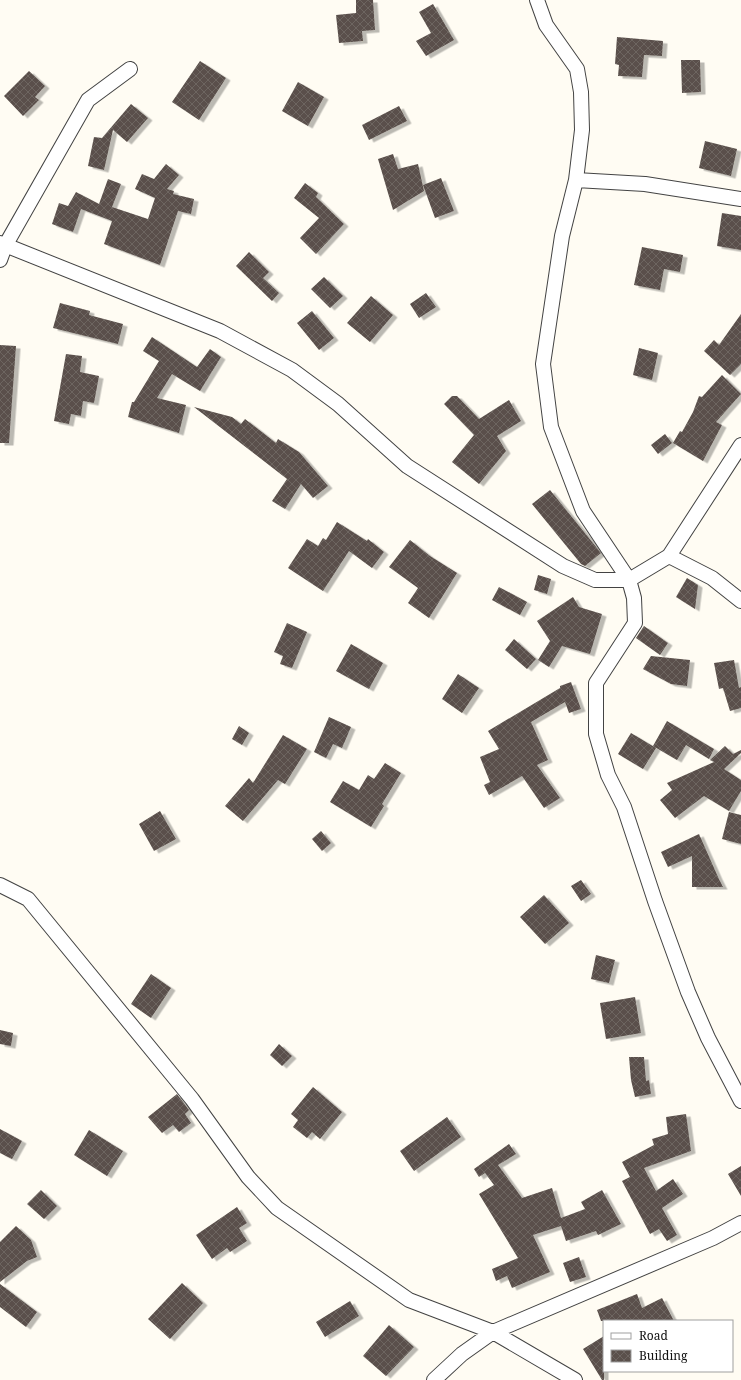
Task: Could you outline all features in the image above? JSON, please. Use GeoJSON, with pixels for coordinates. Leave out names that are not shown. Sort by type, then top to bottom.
{"type":"FeatureCollection","features":[{"type":"Feature","properties":{"kind":"street"},"geometry":{"type":"LineString","coordinates":[[537,0],[546,25],[577,69],[581,92],[582,130],[576,180],[562,236],[543,364],[551,427],[583,511],[630,580],[634,598],[635,623],[596,684],[596,734],[608,775],[624,807],[655,901],[688,992],[708,1038],[741,1101]]}},
{"type":"Feature","properties":{"kind":"street"},"geometry":{"type":"LineString","coordinates":[[0,260],[3,245],[88,100],[130,69]]}},
{"type":"Feature","properties":{"kind":"street"},"geometry":{"type":"LineString","coordinates":[[576,180],[645,184],[741,199]]}},
{"type":"Feature","properties":{"kind":"street"},"geometry":{"type":"LineString","coordinates":[[3,245],[220,331],[292,370],[338,404],[407,466],[563,566],[595,580],[630,580],[668,556],[741,445]]}},
{"type":"Feature","properties":{"kind":"street"},"geometry":{"type":"LineString","coordinates":[[668,556],[712,578],[741,601]]}},
{"type":"Feature","properties":{"kind":"street"},"geometry":{"type":"LineString","coordinates":[[0,885],[28,899],[192,1099],[248,1177],[277,1208],[409,1300],[493,1332],[575,1380]]}},
{"type":"Feature","properties":{"kind":"street"},"geometry":{"type":"LineString","coordinates":[[434,1380],[462,1354],[493,1332],[714,1238],[741,1223]]}},
{"type":"Feature","properties":{"kind":"building"},"geometry":{"type":"Polygon","coordinates":[[[356,0],[373,0],[375,30],[362,31],[363,41],[339,43],[336,15],[356,13],[356,0]]]}},
{"type":"Feature","properties":{"kind":"building"},"geometry":{"type":"Polygon","coordinates":[[[433,4],[454,40],[426,56],[416,41],[431,33],[419,12],[433,4]]]}},
{"type":"Feature","properties":{"kind":"building"},"geometry":{"type":"Polygon","coordinates":[[[617,37],[663,41],[662,56],[644,55],[642,77],[618,76],[619,65],[615,64],[617,37]]]}},
{"type":"Feature","properties":{"kind":"building"},"geometry":{"type":"Polygon","coordinates":[[[681,60],[700,60],[701,92],[682,93],[681,60]]]}},
{"type":"Feature","properties":{"kind":"building"},"geometry":{"type":"Polygon","coordinates":[[[200,61],[226,78],[199,120],[172,102],[200,61]]]}},
{"type":"Feature","properties":{"kind":"building"},"geometry":{"type":"Polygon","coordinates":[[[29,71],[45,86],[35,97],[39,100],[23,116],[4,96],[29,71]]]}},
{"type":"Feature","properties":{"kind":"building"},"geometry":{"type":"Polygon","coordinates":[[[298,82],[324,97],[308,126],[282,111],[298,82]]]}},
{"type":"Feature","properties":{"kind":"building"},"geometry":{"type":"Polygon","coordinates":[[[131,104],[148,118],[127,142],[113,130],[104,170],[88,166],[94,137],[102,138],[131,104]]]}},
{"type":"Feature","properties":{"kind":"building"},"geometry":{"type":"Polygon","coordinates":[[[399,106],[407,121],[369,140],[362,125],[399,106]]]}},
{"type":"Feature","properties":{"kind":"building"},"geometry":{"type":"Polygon","coordinates":[[[705,141],[737,149],[731,176],[699,168],[705,141]]]}},
{"type":"Feature","properties":{"kind":"building"},"geometry":{"type":"Polygon","coordinates":[[[393,154],[398,169],[418,164],[424,191],[393,210],[378,159],[393,154]]]}},
{"type":"Feature","properties":{"kind":"building"},"geometry":{"type":"Polygon","coordinates":[[[166,164],[179,175],[167,189],[174,191],[173,194],[194,199],[191,214],[178,211],[160,265],[104,244],[112,221],[81,209],[73,232],[52,224],[59,203],[68,206],[76,192],[99,204],[108,179],[121,184],[112,207],[148,219],[155,198],[135,189],[142,174],[154,179],[166,164]]]}},
{"type":"Feature","properties":{"kind":"building"},"geometry":{"type":"Polygon","coordinates":[[[441,178],[454,211],[435,218],[423,185],[441,178]]]}},
{"type":"Feature","properties":{"kind":"building"},"geometry":{"type":"Polygon","coordinates":[[[305,183],[318,193],[316,197],[344,224],[316,254],[300,238],[319,218],[294,198],[305,183]]]}},
{"type":"Feature","properties":{"kind":"building"},"geometry":{"type":"Polygon","coordinates":[[[722,213],[741,216],[741,250],[717,246],[722,213]]]}},
{"type":"Feature","properties":{"kind":"building"},"geometry":{"type":"Polygon","coordinates":[[[642,247],[683,255],[680,272],[664,269],[660,290],[634,285],[642,247]]]}},
{"type":"Feature","properties":{"kind":"building"},"geometry":{"type":"Polygon","coordinates":[[[249,252],[269,272],[263,278],[279,293],[272,301],[236,266],[249,252]]]}},
{"type":"Feature","properties":{"kind":"building"},"geometry":{"type":"Polygon","coordinates":[[[324,277],[343,296],[330,308],[311,289],[324,277]]]}},
{"type":"Feature","properties":{"kind":"building"},"geometry":{"type":"Polygon","coordinates":[[[426,293],[436,307],[419,318],[410,304],[426,293]]]}},
{"type":"Feature","properties":{"kind":"building"},"geometry":{"type":"Polygon","coordinates":[[[371,296],[393,315],[370,342],[347,323],[371,296]]]}},
{"type":"Feature","properties":{"kind":"building"},"geometry":{"type":"Polygon","coordinates":[[[60,303],[90,311],[89,315],[123,324],[118,344],[53,328],[60,303]]]}},
{"type":"Feature","properties":{"kind":"building"},"geometry":{"type":"Polygon","coordinates":[[[312,311],[334,338],[319,350],[297,323],[312,311]]]}},
{"type":"Feature","properties":{"kind":"building"},"geometry":{"type":"Polygon","coordinates":[[[741,314],[741,364],[730,375],[704,351],[714,340],[719,345],[741,314]]]}},
{"type":"Feature","properties":{"kind":"building"},"geometry":{"type":"Polygon","coordinates":[[[152,337],[197,367],[210,349],[221,357],[200,391],[172,374],[157,398],[186,405],[179,433],[128,417],[132,402],[134,402],[159,361],[143,351],[152,337]]]}},
{"type":"Feature","properties":{"kind":"building"},"geometry":{"type":"Polygon","coordinates":[[[0,345],[16,346],[9,443],[0,443],[0,345]]]}},
{"type":"Feature","properties":{"kind":"building"},"geometry":{"type":"Polygon","coordinates":[[[639,348],[658,353],[652,380],[633,375],[639,348]]]}},
{"type":"Feature","properties":{"kind":"building"},"geometry":{"type":"Polygon","coordinates":[[[66,354],[82,356],[80,372],[99,376],[94,403],[83,401],[81,416],[71,414],[69,424],[54,421],[66,354]]]}},
{"type":"Feature","properties":{"kind":"building"},"geometry":{"type":"Polygon","coordinates":[[[722,375],[741,394],[716,422],[722,425],[703,461],[673,443],[680,431],[682,432],[693,412],[699,396],[702,397],[722,375]]]}},
{"type":"Feature","properties":{"kind":"building"},"geometry":{"type":"Polygon","coordinates":[[[452,396],[457,396],[479,419],[509,400],[521,421],[497,436],[506,451],[479,484],[452,462],[474,435],[444,404],[452,396]]]}},
{"type":"Feature","properties":{"kind":"building"},"geometry":{"type":"Polygon","coordinates":[[[194,407],[232,417],[241,424],[245,419],[276,443],[278,439],[299,452],[328,486],[313,498],[301,484],[285,509],[272,501],[287,479],[194,407]]]}},
{"type":"Feature","properties":{"kind":"building"},"geometry":{"type":"Polygon","coordinates":[[[665,434],[672,443],[658,454],[651,445],[665,434]]]}},
{"type":"Feature","properties":{"kind":"building"},"geometry":{"type":"Polygon","coordinates":[[[550,490],[601,553],[585,566],[581,564],[532,504],[550,490]]]}},
{"type":"Feature","properties":{"kind":"building"},"geometry":{"type":"Polygon","coordinates":[[[337,522],[367,541],[368,539],[384,552],[372,568],[349,551],[323,591],[288,568],[307,539],[318,546],[323,538],[326,540],[337,522]]]}},
{"type":"Feature","properties":{"kind":"building"},"geometry":{"type":"Polygon","coordinates":[[[410,540],[430,556],[457,573],[429,618],[408,603],[418,588],[389,567],[410,540]]]}},
{"type":"Feature","properties":{"kind":"building"},"geometry":{"type":"Polygon","coordinates":[[[538,575],[551,579],[547,594],[534,590],[538,575]]]}},
{"type":"Feature","properties":{"kind":"building"},"geometry":{"type":"Polygon","coordinates":[[[687,578],[698,585],[695,609],[676,597],[687,578]]]}},
{"type":"Feature","properties":{"kind":"building"},"geometry":{"type":"Polygon","coordinates":[[[499,587],[527,602],[520,615],[492,600],[499,587]]]}},
{"type":"Feature","properties":{"kind":"building"},"geometry":{"type":"Polygon","coordinates":[[[573,597],[579,607],[602,614],[590,654],[562,646],[549,667],[538,660],[550,641],[537,621],[573,597]]]}},
{"type":"Feature","properties":{"kind":"building"},"geometry":{"type":"Polygon","coordinates":[[[287,623],[307,632],[292,668],[280,664],[283,656],[274,652],[287,623]]]}},
{"type":"Feature","properties":{"kind":"building"},"geometry":{"type":"Polygon","coordinates":[[[644,626],[668,643],[660,655],[636,638],[644,626]]]}},
{"type":"Feature","properties":{"kind":"building"},"geometry":{"type":"Polygon","coordinates":[[[514,639],[536,659],[527,669],[505,650],[514,639]]]}},
{"type":"Feature","properties":{"kind":"building"},"geometry":{"type":"Polygon","coordinates":[[[351,644],[383,663],[369,689],[336,671],[351,644]]]}},
{"type":"Feature","properties":{"kind":"building"},"geometry":{"type":"Polygon","coordinates":[[[651,656],[690,660],[687,686],[671,684],[643,669],[651,656]]]}},
{"type":"Feature","properties":{"kind":"building"},"geometry":{"type":"Polygon","coordinates":[[[734,660],[739,688],[741,687],[741,708],[730,711],[723,688],[719,689],[714,663],[734,660]]]}},
{"type":"Feature","properties":{"kind":"building"},"geometry":{"type":"Polygon","coordinates":[[[458,674],[479,688],[462,713],[442,699],[458,674]]]}},
{"type":"Feature","properties":{"kind":"building"},"geometry":{"type":"Polygon","coordinates":[[[571,682],[581,709],[569,713],[565,702],[531,722],[548,760],[537,765],[560,798],[544,808],[522,776],[489,795],[484,785],[490,782],[480,757],[499,749],[488,731],[560,688],[560,686],[571,682]]]}},
{"type":"Feature","properties":{"kind":"building"},"geometry":{"type":"Polygon","coordinates":[[[329,717],[351,727],[342,748],[333,744],[326,758],[314,752],[329,717]]]}},
{"type":"Feature","properties":{"kind":"building"},"geometry":{"type":"Polygon","coordinates":[[[667,721],[714,749],[709,759],[686,745],[677,760],[653,746],[667,721]]]}},
{"type":"Feature","properties":{"kind":"building"},"geometry":{"type":"Polygon","coordinates":[[[239,726],[249,733],[242,745],[232,739],[239,726]]]}},
{"type":"Feature","properties":{"kind":"building"},"geometry":{"type":"Polygon","coordinates":[[[631,733],[656,748],[643,769],[618,754],[631,733]]]}},
{"type":"Feature","properties":{"kind":"building"},"geometry":{"type":"Polygon","coordinates":[[[283,735],[307,749],[285,784],[278,780],[243,821],[225,806],[249,778],[253,783],[283,735]]]}},
{"type":"Feature","properties":{"kind":"building"},"geometry":{"type":"Polygon","coordinates":[[[725,746],[733,754],[741,750],[741,753],[724,769],[741,780],[741,791],[729,811],[704,796],[675,818],[660,800],[672,790],[667,783],[714,762],[710,760],[725,746]]]}},
{"type":"Feature","properties":{"kind":"building"},"geometry":{"type":"Polygon","coordinates":[[[385,763],[401,773],[382,804],[384,806],[371,827],[330,802],[343,781],[359,790],[368,775],[374,779],[385,763]]]}},
{"type":"Feature","properties":{"kind":"building"},"geometry":{"type":"Polygon","coordinates":[[[160,811],[176,839],[154,851],[139,824],[160,811]]]}},
{"type":"Feature","properties":{"kind":"building"},"geometry":{"type":"Polygon","coordinates":[[[729,812],[741,815],[741,844],[722,839],[729,812]]]}},
{"type":"Feature","properties":{"kind":"building"},"geometry":{"type":"Polygon","coordinates":[[[321,831],[331,843],[322,851],[312,839],[321,831]]]}},
{"type":"Feature","properties":{"kind":"building"},"geometry":{"type":"Polygon","coordinates":[[[699,834],[723,887],[692,887],[692,856],[668,867],[661,852],[699,834]]]}},
{"type":"Feature","properties":{"kind":"building"},"geometry":{"type":"Polygon","coordinates":[[[581,880],[591,894],[581,901],[571,886],[581,880]]]}},
{"type":"Feature","properties":{"kind":"building"},"geometry":{"type":"Polygon","coordinates":[[[544,895],[569,923],[545,944],[520,917],[544,895]]]}},
{"type":"Feature","properties":{"kind":"building"},"geometry":{"type":"Polygon","coordinates":[[[596,955],[615,960],[609,983],[591,979],[596,955]]]}},
{"type":"Feature","properties":{"kind":"building"},"geometry":{"type":"Polygon","coordinates":[[[151,974],[171,988],[151,1018],[131,1004],[151,974]]]}},
{"type":"Feature","properties":{"kind":"building"},"geometry":{"type":"Polygon","coordinates":[[[635,997],[641,1033],[606,1039],[600,1003],[635,997]]]}},
{"type":"Feature","properties":{"kind":"building"},"geometry":{"type":"Polygon","coordinates":[[[0,1030],[13,1033],[11,1046],[0,1044],[0,1030]]]}},
{"type":"Feature","properties":{"kind":"building"},"geometry":{"type":"Polygon","coordinates":[[[279,1044],[292,1056],[282,1066],[270,1055],[279,1044]]]}},
{"type":"Feature","properties":{"kind":"building"},"geometry":{"type":"Polygon","coordinates":[[[629,1057],[644,1057],[646,1081],[649,1080],[651,1094],[635,1097],[631,1080],[629,1057]]]}},
{"type":"Feature","properties":{"kind":"building"},"geometry":{"type":"Polygon","coordinates":[[[313,1087],[342,1112],[320,1139],[312,1132],[307,1138],[293,1127],[298,1120],[291,1114],[313,1087]]]}},
{"type":"Feature","properties":{"kind":"building"},"geometry":{"type":"Polygon","coordinates":[[[177,1094],[189,1110],[185,1114],[191,1123],[179,1132],[173,1125],[162,1133],[148,1117],[177,1094]]]}},
{"type":"Feature","properties":{"kind":"building"},"geometry":{"type":"Polygon","coordinates":[[[686,1114],[691,1151],[644,1168],[656,1191],[673,1179],[683,1194],[662,1208],[677,1235],[667,1241],[659,1229],[650,1234],[622,1181],[630,1177],[622,1162],[654,1145],[652,1139],[668,1134],[666,1117],[686,1114]]]}},
{"type":"Feature","properties":{"kind":"building"},"geometry":{"type":"Polygon","coordinates":[[[447,1117],[461,1137],[414,1171],[400,1151],[447,1117]]]}},
{"type":"Feature","properties":{"kind":"building"},"geometry":{"type":"Polygon","coordinates":[[[0,1129],[22,1141],[12,1159],[0,1153],[0,1129]]]}},
{"type":"Feature","properties":{"kind":"building"},"geometry":{"type":"Polygon","coordinates":[[[89,1130],[123,1151],[107,1176],[74,1155],[89,1130]]]}},
{"type":"Feature","properties":{"kind":"building"},"geometry":{"type":"Polygon","coordinates":[[[509,1144],[516,1154],[498,1165],[522,1198],[552,1188],[561,1218],[585,1209],[581,1202],[602,1190],[621,1224],[598,1235],[596,1231],[566,1241],[561,1226],[533,1235],[550,1272],[512,1288],[507,1276],[496,1281],[492,1269],[518,1258],[479,1194],[494,1185],[485,1173],[479,1177],[474,1169],[509,1144]]]}},
{"type":"Feature","properties":{"kind":"building"},"geometry":{"type":"Polygon","coordinates":[[[741,1166],[741,1196],[728,1174],[741,1166]]]}},
{"type":"Feature","properties":{"kind":"building"},"geometry":{"type":"Polygon","coordinates":[[[41,1190],[57,1206],[44,1219],[27,1204],[41,1190]]]}},
{"type":"Feature","properties":{"kind":"building"},"geometry":{"type":"Polygon","coordinates":[[[237,1207],[247,1223],[239,1228],[247,1241],[230,1252],[227,1248],[212,1259],[196,1235],[237,1207]]]}},
{"type":"Feature","properties":{"kind":"building"},"geometry":{"type":"Polygon","coordinates":[[[16,1226],[31,1240],[37,1257],[27,1261],[0,1282],[0,1242],[16,1226]]]}},
{"type":"Feature","properties":{"kind":"building"},"geometry":{"type":"Polygon","coordinates":[[[579,1257],[586,1277],[570,1282],[563,1263],[579,1257]]]}},
{"type":"Feature","properties":{"kind":"building"},"geometry":{"type":"Polygon","coordinates":[[[182,1283],[203,1303],[170,1339],[148,1319],[182,1283]]]}},
{"type":"Feature","properties":{"kind":"building"},"geometry":{"type":"Polygon","coordinates":[[[0,1284],[37,1312],[26,1327],[0,1307],[0,1284]]]}},
{"type":"Feature","properties":{"kind":"building"},"geometry":{"type":"Polygon","coordinates":[[[637,1294],[642,1308],[662,1298],[673,1320],[601,1321],[597,1310],[637,1294]]]}},
{"type":"Feature","properties":{"kind":"building"},"geometry":{"type":"Polygon","coordinates":[[[350,1301],[359,1316],[325,1337],[316,1322],[350,1301]]]}},
{"type":"Feature","properties":{"kind":"building"},"geometry":{"type":"Polygon","coordinates":[[[389,1325],[414,1347],[386,1376],[363,1356],[389,1325]]]}},
{"type":"Feature","properties":{"kind":"building"},"geometry":{"type":"Polygon","coordinates":[[[603,1337],[604,1380],[602,1380],[583,1349],[603,1337]]]}}]}
